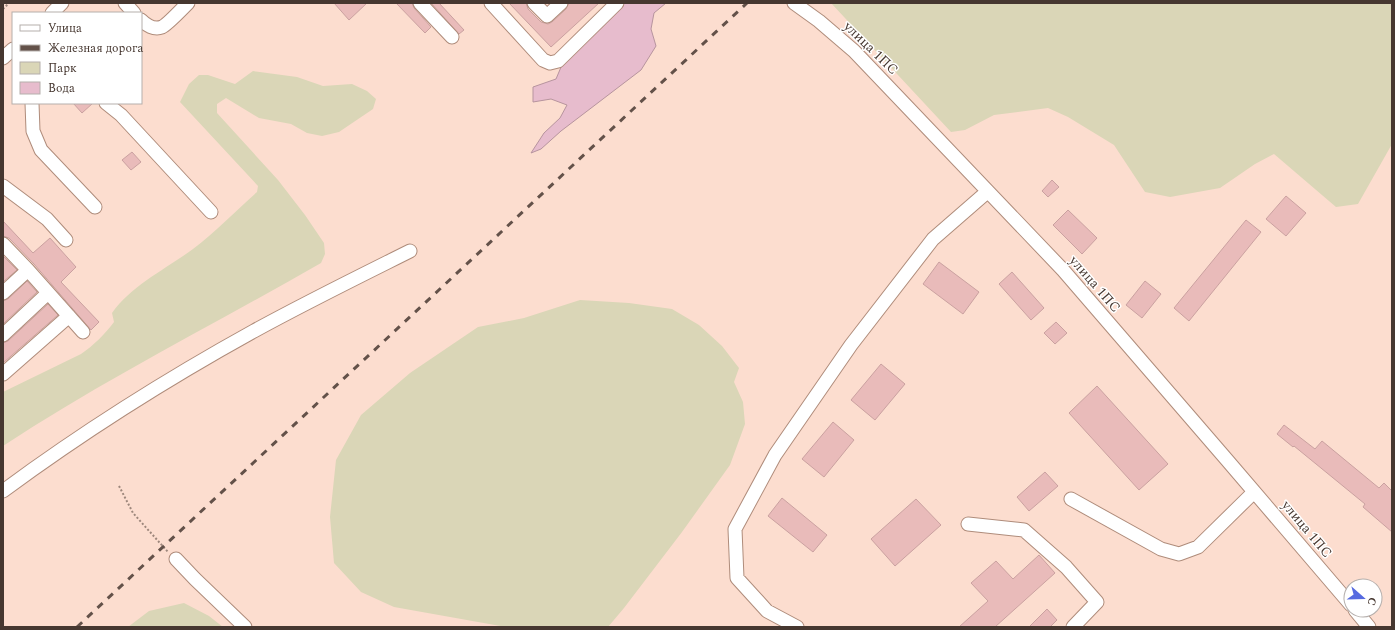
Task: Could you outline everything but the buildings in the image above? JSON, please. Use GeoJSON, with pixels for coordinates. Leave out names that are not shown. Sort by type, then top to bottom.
{"type":"FeatureCollection","features":[{"type":"Feature","properties":{"kind":"street"},"geometry":{"type":"LineString","coordinates":[[53,12],[62,3]]}},
{"type":"Feature","properties":{"kind":"street"},"geometry":{"type":"LineString","coordinates":[[125,3],[133,12]]}},
{"type":"Feature","properties":{"kind":"street"},"geometry":{"type":"LineString","coordinates":[[142,21],[146,25],[162,27],[188,3]]}},
{"type":"Feature","properties":{"kind":"street"},"geometry":{"type":"LineString","coordinates":[[420,3],[452,37]]}},
{"type":"Feature","properties":{"kind":"street"},"geometry":{"type":"LineString","coordinates":[[491,3],[543,60],[550,63],[558,61],[618,3]]}},
{"type":"Feature","properties":{"kind":"street"},"geometry":{"type":"LineString","coordinates":[[534,3],[547,16],[561,3]]}},
{"type":"Feature","properties":{"kind":"street","name":"улица 1ПС"},"geometry":{"type":"LineString","coordinates":[[794,3],[819,21],[854,51],[1062,270],[1343,596]]}},
{"type":"Feature","properties":{"kind":"street"},"geometry":{"type":"LineString","coordinates":[[32,104],[33,131],[41,150],[95,207]]}},
{"type":"Feature","properties":{"kind":"street"},"geometry":{"type":"LineString","coordinates":[[107,104],[121,115],[211,212]]}},
{"type":"Feature","properties":{"kind":"street"},"geometry":{"type":"LineString","coordinates":[[3,186],[47,220],[66,240]]}},
{"type":"Feature","properties":{"kind":"street"},"geometry":{"type":"LineString","coordinates":[[797,627],[767,611],[737,578],[735,530],[775,455],[851,345],[933,239],[987,192]]}},
{"type":"Feature","properties":{"kind":"street"},"geometry":{"type":"LineString","coordinates":[[3,244],[83,332]]}},
{"type":"Feature","properties":{"kind":"street"},"geometry":{"type":"LineString","coordinates":[[3,491],[46,459],[152,390],[254,331],[410,251]]}},
{"type":"Feature","properties":{"kind":"street"},"geometry":{"type":"LineString","coordinates":[[4,291],[28,270]]}},
{"type":"Feature","properties":{"kind":"street"},"geometry":{"type":"LineString","coordinates":[[3,335],[48,293]]}},
{"type":"Feature","properties":{"kind":"street"},"geometry":{"type":"LineString","coordinates":[[3,374],[69,316]]}},
{"type":"Feature","properties":{"kind":"street"},"geometry":{"type":"LineString","coordinates":[[1071,499],[1161,549],[1180,554],[1198,547],[1254,492]]}},
{"type":"Feature","properties":{"kind":"street"},"geometry":{"type":"LineString","coordinates":[[968,524],[1024,530],[1066,567],[1097,602],[1073,627]]}},
{"type":"Feature","properties":{"kind":"street"},"geometry":{"type":"LineString","coordinates":[[176,560],[245,627]]}},
{"type":"Feature","properties":{"kind":"street"},"geometry":{"type":"LineString","coordinates":[[1362,618],[1369,627]]}},
{"type":"Feature","properties":{"kind":"path"},"geometry":{"type":"LineString","coordinates":[[3,9],[9,3]]}},
{"type":"Feature","properties":{"kind":"path"},"geometry":{"type":"LineString","coordinates":[[119,486],[133,513],[176,560]]}},
{"type":"Feature","properties":{"kind":"green space"},"geometry":{"type":"Polygon","coordinates":[[[831,3],[1392,3],[1392,144],[1358,204],[1336,207],[1274,154],[1255,164],[1220,188],[1170,197],[1145,192],[1114,145],[1068,117],[1048,108],[994,115],[965,130],[951,132],[831,3]]]}},
{"type":"Feature","properties":{"kind":"green space"},"geometry":{"type":"Polygon","coordinates":[[[253,71],[297,77],[323,86],[352,84],[367,91],[376,99],[373,109],[339,132],[322,136],[307,133],[291,124],[259,118],[226,98],[217,104],[217,113],[278,180],[324,243],[325,254],[321,263],[120,375],[3,446],[3,392],[86,351],[107,331],[114,322],[112,313],[129,294],[193,249],[257,192],[258,186],[180,102],[189,84],[199,75],[208,75],[235,84],[253,71]]]}},
{"type":"Feature","properties":{"kind":"green space"},"geometry":{"type":"Polygon","coordinates":[[[580,300],[629,303],[672,309],[699,325],[722,346],[739,368],[734,382],[743,402],[745,424],[730,465],[682,532],[608,627],[506,627],[394,607],[361,592],[334,563],[330,517],[336,460],[361,415],[410,373],[478,327],[524,318],[580,300]]]}},
{"type":"Feature","properties":{"kind":"green space"},"geometry":{"type":"Polygon","coordinates":[[[184,603],[209,616],[223,627],[128,627],[149,611],[184,603]]]}},
{"type":"Feature","properties":{"kind":"water"},"geometry":{"type":"Polygon","coordinates":[[[623,3],[666,3],[654,13],[651,29],[656,46],[641,70],[561,131],[541,149],[531,153],[544,133],[560,118],[567,105],[551,99],[533,102],[533,87],[556,79],[564,60],[623,3]]]}},
{"type":"Feature","properties":{"kind":"railway"},"geometry":{"type":"LineString","coordinates":[[77,627],[747,3]]}}]}
